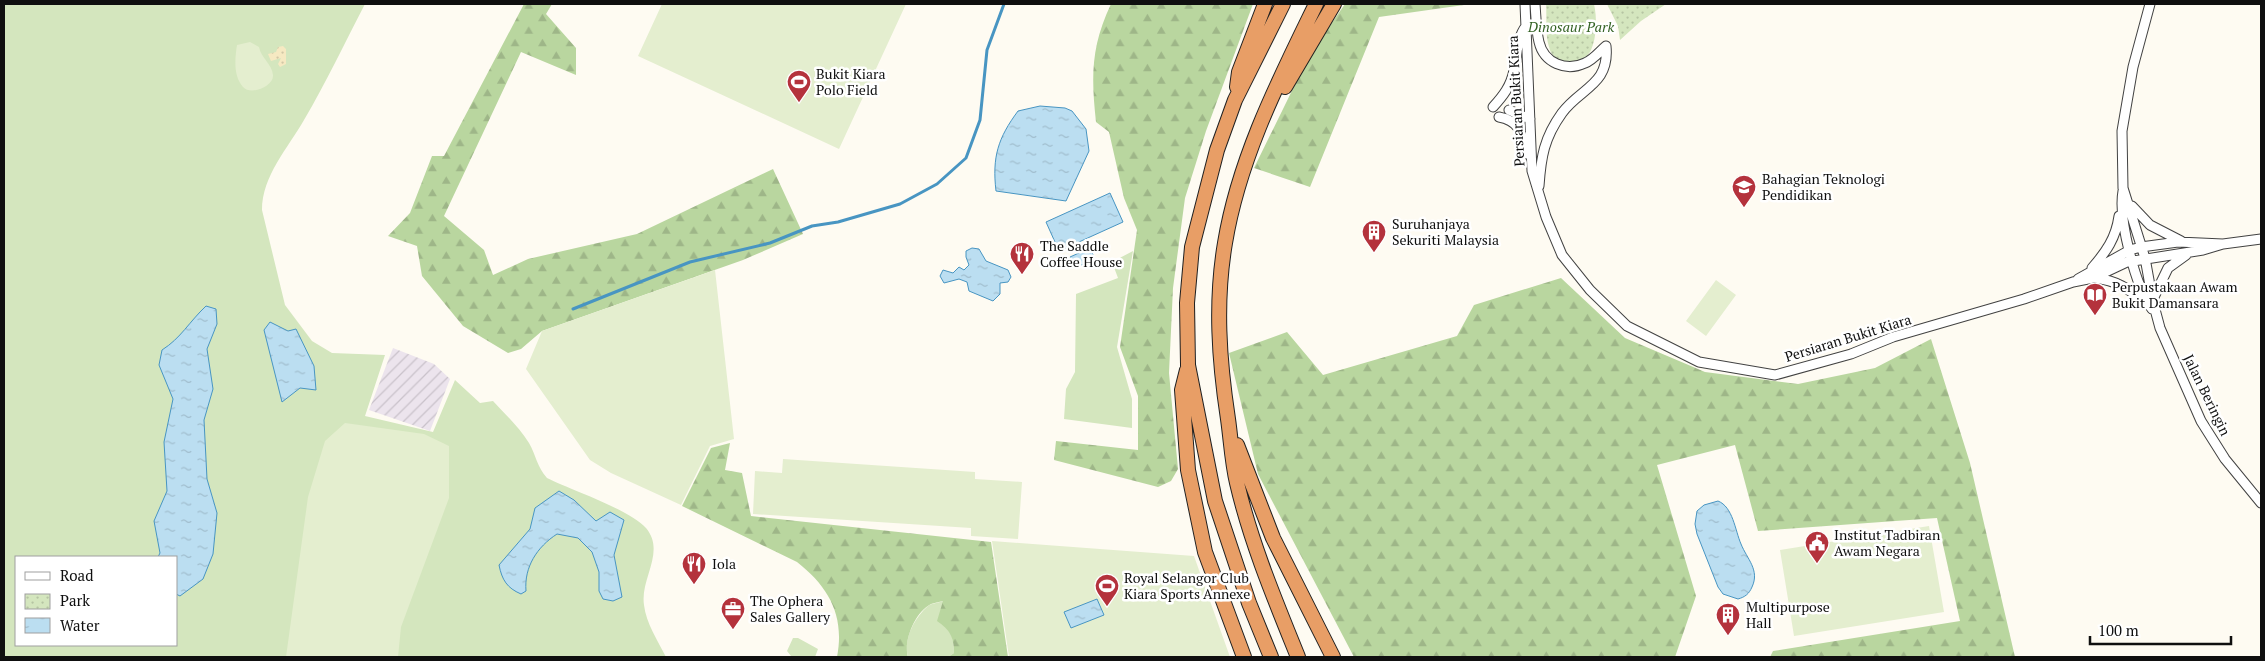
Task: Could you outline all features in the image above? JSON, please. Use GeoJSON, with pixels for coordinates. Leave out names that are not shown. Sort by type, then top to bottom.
{"type":"FeatureCollection","features":[{"type":"Feature","properties":{"kind":"highway"},"geometry":{"type":"LineString","coordinates":[[1235,100],[1239,72],[1265,4]]}},
{"type":"Feature","properties":{"kind":"highway"},"geometry":{"type":"LineString","coordinates":[[1271,657],[1249,603],[1215,501],[1188,365],[1187,303],[1192,247],[1214,159],[1235,100],[1283,4]]}},
{"type":"Feature","properties":{"kind":"highway"},"geometry":{"type":"LineString","coordinates":[[1298,657],[1260,562],[1236,482],[1222,378],[1218,317],[1225,242],[1242,177],[1274,90],[1316,4]]}},
{"type":"Feature","properties":{"kind":"highway"},"geometry":{"type":"LineString","coordinates":[[1242,177],[1273,111],[1306,48],[1334,4]]}},
{"type":"Feature","properties":{"kind":"highway"},"geometry":{"type":"LineString","coordinates":[[1188,365],[1182,390],[1188,470],[1205,552],[1244,657]]}},
{"type":"Feature","properties":{"kind":"highway"},"geometry":{"type":"LineString","coordinates":[[1228,418],[1273,538],[1333,657]]}},
{"type":"Feature","properties":{"kind":"street","name":"Persiaran Bukit Kiara"},"geometry":{"type":"LineString","coordinates":[[1525,4],[1532,171],[1546,217],[1562,255],[1590,290],[1627,326],[1699,362],[1775,374],[1851,354],[1893,337],[2024,299],[2133,261],[2191,248]]}},
{"type":"Feature","properties":{"kind":"street"},"geometry":{"type":"LineString","coordinates":[[1535,4],[1539,44],[1550,62],[1574,67],[1585,63],[1606,46],[1607,54],[1605,66],[1596,83],[1564,111],[1548,136],[1542,154],[1539,190]]}},
{"type":"Feature","properties":{"kind":"street","name":"Jalan Beringin"},"geometry":{"type":"LineString","coordinates":[[2150,4],[2133,67],[2122,131],[2124,204],[2130,250],[2139,288],[2151,303]]}},
{"type":"Feature","properties":{"kind":"street"},"geometry":{"type":"LineString","coordinates":[[1493,107],[1507,91],[1514,71],[1520,33],[1526,26]]}},
{"type":"Feature","properties":{"kind":"street"},"geometry":{"type":"LineString","coordinates":[[1509,110],[1530,119]]}},
{"type":"Feature","properties":{"kind":"street"},"geometry":{"type":"LineString","coordinates":[[1499,117],[1511,120],[1521,129],[1532,171]]}},
{"type":"Feature","properties":{"kind":"street"},"geometry":{"type":"LineString","coordinates":[[2191,248],[2168,268],[2151,303],[2122,284],[2091,275],[2109,248],[2118,227],[2124,204],[2161,233],[2191,248],[2261,238]]}},
{"type":"Feature","properties":{"kind":"street","name":"Jalan Beringin"},"geometry":{"type":"LineString","coordinates":[[2124,204],[2145,258],[2151,303],[2201,421],[2225,459],[2261,503]]}},
{"type":"Feature","properties":{"kind":"street","name":"Persiaran Bukit Kiara"},"geometry":{"type":"LineString","coordinates":[[2091,275],[2130,250],[2141,247],[2178,242],[2191,248]]}},
{"type":"Feature","properties":{"kind":"shaded area"},"geometry":{"type":"Polygon","coordinates":[[[393,348],[434,364],[450,379],[430,431],[369,410],[393,348]]]}},
{"type":"Feature","properties":{"kind":"green space"},"geometry":{"type":"Polygon","coordinates":[[[4,4],[365,4],[320,92],[277,163],[266,186],[262,210],[285,305],[312,341],[332,353],[385,355],[365,416],[433,432],[455,380],[480,403],[493,401],[529,443],[541,470],[547,478],[614,507],[646,528],[654,546],[645,585],[645,612],[666,657],[4,657],[4,4]]]}},
{"type":"Feature","properties":{"kind":"green space"},"geometry":{"type":"Polygon","coordinates":[[[524,4],[552,4],[546,14],[576,48],[576,75],[521,52],[444,216],[484,250],[493,275],[528,259],[637,234],[773,169],[803,234],[743,260],[542,331],[521,349],[508,353],[463,326],[422,276],[417,246],[388,236],[410,213],[432,156],[444,156],[524,4]]]}},
{"type":"Feature","properties":{"kind":"green space","name":"Bukit Kiara Polo Field"},"geometry":{"type":"Polygon","coordinates":[[[662,4],[906,4],[839,149],[638,56],[662,4]]]}},
{"type":"Feature","properties":{"kind":"green space"},"geometry":{"type":"Polygon","coordinates":[[[1111,4],[1253,4],[1206,131],[1185,198],[1173,288],[1169,373],[1178,469],[1171,481],[1158,487],[1054,460],[1056,441],[1138,450],[1138,396],[1120,347],[1137,230],[1124,198],[1109,132],[1096,122],[1093,90],[1096,48],[1104,19],[1111,4]]]}},
{"type":"Feature","properties":{"kind":"green space"},"geometry":{"type":"Polygon","coordinates":[[[1345,4],[1471,4],[1379,17],[1310,187],[1254,168],[1310,54],[1345,4]]]}},
{"type":"Feature","properties":{"kind":"green space","name":"Dinosaur Park"},"geometry":{"type":"Polygon","coordinates":[[[1546,4],[1594,4],[1596,21],[1594,39],[1591,50],[1582,59],[1576,62],[1563,61],[1557,59],[1552,54],[1547,37],[1546,4]]]}},
{"type":"Feature","properties":{"kind":"green space"},"geometry":{"type":"Polygon","coordinates":[[[1607,4],[1666,4],[1641,21],[1620,40],[1618,26],[1607,4]]]}},
{"type":"Feature","properties":{"kind":"green space"},"geometry":{"type":"Polygon","coordinates":[[[250,42],[259,47],[273,75],[270,83],[256,90],[247,90],[243,87],[235,67],[237,45],[250,42]]]}},
{"type":"Feature","properties":{"kind":"green space"},"geometry":{"type":"Polygon","coordinates":[[[1133,251],[1117,347],[1132,399],[1132,428],[1064,419],[1066,389],[1075,372],[1076,294],[1118,278],[1112,262],[1133,251]]]}},
{"type":"Feature","properties":{"kind":"green space"},"geometry":{"type":"Polygon","coordinates":[[[715,270],[734,439],[710,446],[681,505],[611,473],[590,460],[526,369],[542,331],[715,270]]]}},
{"type":"Feature","properties":{"kind":"green space"},"geometry":{"type":"Polygon","coordinates":[[[1561,278],[1625,338],[1705,372],[1798,384],[1875,368],[1931,339],[1970,463],[2015,657],[1770,657],[1773,651],[1960,621],[1937,518],[1758,531],[1735,445],[1657,465],[1696,596],[1675,657],[1354,657],[1258,474],[1229,353],[1287,332],[1323,375],[1457,336],[1474,305],[1561,278]]]}},
{"type":"Feature","properties":{"kind":"green space"},"geometry":{"type":"Polygon","coordinates":[[[1716,280],[1736,295],[1706,336],[1686,321],[1716,280]]]}},
{"type":"Feature","properties":{"kind":"green space"},"geometry":{"type":"Polygon","coordinates":[[[345,423],[424,434],[449,446],[449,498],[401,627],[398,657],[286,657],[308,497],[325,441],[345,423]]]}},
{"type":"Feature","properties":{"kind":"green space"},"geometry":{"type":"Polygon","coordinates":[[[730,443],[725,470],[742,473],[751,516],[991,542],[1008,657],[948,657],[954,653],[952,638],[948,631],[937,621],[943,601],[931,604],[925,608],[915,620],[907,643],[908,657],[837,657],[839,628],[832,604],[826,592],[808,572],[797,562],[682,506],[711,448],[730,443]]]}},
{"type":"Feature","properties":{"kind":"green space"},"geometry":{"type":"Polygon","coordinates":[[[783,459],[975,472],[975,479],[1022,482],[1018,539],[971,536],[971,528],[753,514],[755,471],[782,473],[783,459]]]}},
{"type":"Feature","properties":{"kind":"green space"},"geometry":{"type":"Polygon","coordinates":[[[1929,526],[1944,612],[1794,636],[1780,550],[1929,526]]]}},
{"type":"Feature","properties":{"kind":"green space","name":"Royal Selangor Club Kiara Sports Annexe"},"geometry":{"type":"Polygon","coordinates":[[[992,541],[1194,556],[1230,657],[1009,657],[992,541]]]}},
{"type":"Feature","properties":{"kind":"green space"},"geometry":{"type":"Polygon","coordinates":[[[943,601],[952,634],[954,653],[948,657],[908,657],[908,637],[914,623],[928,606],[943,601]]]}},
{"type":"Feature","properties":{"kind":"green space"},"geometry":{"type":"Polygon","coordinates":[[[793,638],[798,638],[818,649],[815,657],[791,656],[787,651],[793,638]]]}},
{"type":"Feature","properties":{"kind":"sand"},"geometry":{"type":"Polygon","coordinates":[[[283,46],[286,49],[286,64],[280,67],[278,64],[281,58],[271,61],[268,54],[276,52],[278,47],[283,46]]]}},
{"type":"Feature","properties":{"kind":"water"},"geometry":{"type":"Polygon","coordinates":[[[1040,106],[1065,108],[1072,111],[1086,129],[1089,151],[1066,201],[996,191],[995,168],[1001,139],[1018,111],[1040,106]]]}},
{"type":"Feature","properties":{"kind":"water"},"geometry":{"type":"Polygon","coordinates":[[[1110,193],[1123,222],[1059,251],[1046,222],[1110,193]]]}},
{"type":"Feature","properties":{"kind":"water"},"geometry":{"type":"Polygon","coordinates":[[[972,248],[979,249],[986,261],[1008,270],[1011,277],[1008,282],[1000,283],[1000,294],[993,301],[969,291],[967,282],[959,279],[944,283],[940,276],[943,270],[953,273],[959,267],[964,270],[969,265],[966,251],[972,248]]]}},
{"type":"Feature","properties":{"kind":"water"},"geometry":{"type":"Polygon","coordinates":[[[1090,248],[1095,259],[1075,268],[1070,257],[1090,248]]]}},
{"type":"Feature","properties":{"kind":"water"},"geometry":{"type":"Polygon","coordinates":[[[206,306],[216,309],[217,324],[207,349],[213,389],[204,420],[207,479],[217,513],[213,554],[203,579],[180,596],[178,595],[178,556],[158,556],[160,553],[154,521],[167,491],[164,442],[173,399],[159,365],[162,350],[180,335],[206,306]]]}},
{"type":"Feature","properties":{"kind":"water"},"geometry":{"type":"Polygon","coordinates":[[[270,322],[288,331],[296,329],[314,366],[316,390],[300,388],[282,402],[264,330],[270,322]]]}},
{"type":"Feature","properties":{"kind":"water"},"geometry":{"type":"Polygon","coordinates":[[[559,491],[574,500],[596,521],[610,512],[624,520],[614,555],[622,597],[613,601],[603,599],[599,591],[599,572],[592,552],[578,538],[557,534],[543,545],[533,558],[527,574],[526,591],[521,594],[516,592],[504,579],[499,565],[530,529],[535,508],[559,491]]]}},
{"type":"Feature","properties":{"kind":"water"},"geometry":{"type":"Polygon","coordinates":[[[1718,501],[1727,508],[1741,544],[1754,570],[1754,581],[1751,589],[1746,595],[1738,599],[1723,594],[1718,587],[1697,534],[1695,524],[1697,511],[1704,505],[1718,501]]]}},
{"type":"Feature","properties":{"kind":"water"},"geometry":{"type":"Polygon","coordinates":[[[1097,599],[1104,615],[1071,628],[1064,612],[1097,599]]]}},
{"type":"Feature","properties":{"kind":"waterway"},"geometry":{"type":"LineString","coordinates":[[573,309],[690,262],[770,243],[812,226],[838,222],[900,204],[937,184],[966,158],[980,120],[987,50],[1004,4]]}},
{"type":"Feature","properties":{"kind":"place","name":"Bukit Kiara Polo Field"},"geometry":{"type":"Point","coordinates":[799,103]}},
{"type":"Feature","properties":{"kind":"place","name":"Bahagian Teknologi Pendidikan"},"geometry":{"type":"Point","coordinates":[1744,208]}},
{"type":"Feature","properties":{"kind":"place","name":"Suruhanjaya Sekuriti Malaysia"},"geometry":{"type":"Point","coordinates":[1374,253]}},
{"type":"Feature","properties":{"kind":"place","name":"The Saddle Coffee House"},"geometry":{"type":"Point","coordinates":[1022,275]}},
{"type":"Feature","properties":{"kind":"place","name":"Perpustakaan Awam Bukit Damansara"},"geometry":{"type":"Point","coordinates":[2095,316]}},
{"type":"Feature","properties":{"kind":"place","name":"Institut Tadbiran Awam Negara"},"geometry":{"type":"Point","coordinates":[1817,564]}},
{"type":"Feature","properties":{"kind":"place","name":"Iola"},"geometry":{"type":"Point","coordinates":[694,585]}},
{"type":"Feature","properties":{"kind":"place","name":"Royal Selangor Club Kiara Sports Annexe"},"geometry":{"type":"Point","coordinates":[1107,607]}},
{"type":"Feature","properties":{"kind":"place","name":"The Ophera Sales Gallery"},"geometry":{"type":"Point","coordinates":[733,630]}},
{"type":"Feature","properties":{"kind":"place","name":"Multipurpose Hall"},"geometry":{"type":"Point","coordinates":[1728,636]}}]}
